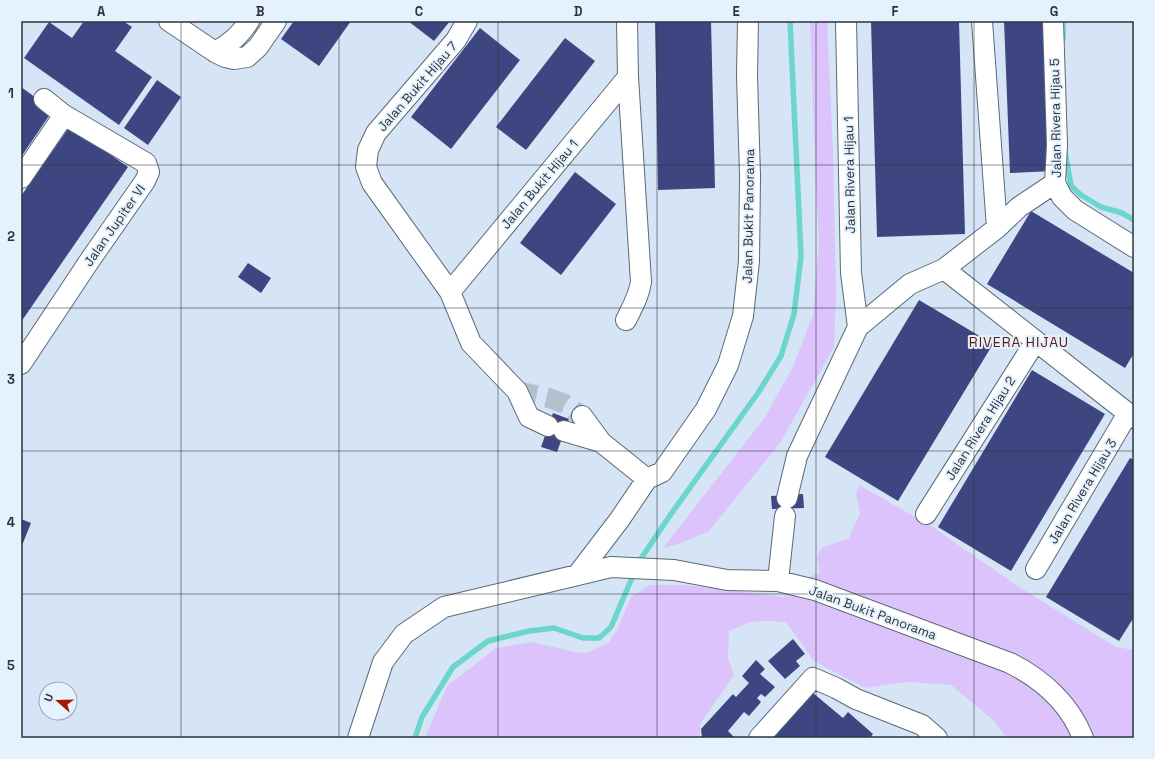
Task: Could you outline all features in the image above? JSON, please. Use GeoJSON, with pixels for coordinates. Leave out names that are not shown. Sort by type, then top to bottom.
{"type":"FeatureCollection","features":[{"type":"Feature","properties":{"kind":"street"},"geometry":{"type":"LineString","coordinates":[[169,21],[215,52],[225,57],[234,59],[247,57],[258,47],[276,21]]}},
{"type":"Feature","properties":{"kind":"street"},"geometry":{"type":"LineString","coordinates":[[215,52],[230,43],[239,35],[249,21]]}},
{"type":"Feature","properties":{"kind":"street","name":"Jalan Bukit Hijau 7"},"geometry":{"type":"LineString","coordinates":[[467,21],[456,40],[376,133],[368,150],[366,167],[372,183],[450,292],[471,344],[517,391],[529,417],[556,428],[601,442]]}},
{"type":"Feature","properties":{"kind":"street"},"geometry":{"type":"LineString","coordinates":[[626,320],[640,290],[641,282],[628,77],[627,21]]}},
{"type":"Feature","properties":{"kind":"street","name":"Jalan Bukit Panorama"},"geometry":{"type":"LineString","coordinates":[[578,574],[620,519],[647,480],[662,472],[706,410],[728,365],[743,316],[749,261],[750,176],[747,76],[748,21]]}},
{"type":"Feature","properties":{"kind":"street","name":"Jalan Rivera Hijau 1"},"geometry":{"type":"LineString","coordinates":[[846,21],[851,273],[858,328]]}},
{"type":"Feature","properties":{"kind":"street"},"geometry":{"type":"LineString","coordinates":[[982,21],[997,228]]}},
{"type":"Feature","properties":{"kind":"street","name":"Jalan Rivera Hijau 5"},"geometry":{"type":"LineString","coordinates":[[1053,21],[1057,144],[1055,183],[1062,197],[1075,210],[1134,247]]}},
{"type":"Feature","properties":{"kind":"street","name":"Jalan Bukit Hijau 1"},"geometry":{"type":"LineString","coordinates":[[450,292],[628,77]]}},
{"type":"Feature","properties":{"kind":"street"},"geometry":{"type":"LineString","coordinates":[[21,178],[64,115],[44,99]]}},
{"type":"Feature","properties":{"kind":"street","name":"Jalan Jupiter VI"},"geometry":{"type":"LineString","coordinates":[[21,364],[90,260],[145,181],[149,172],[146,163],[64,115]]}},
{"type":"Feature","properties":{"kind":"street"},"geometry":{"type":"LineString","coordinates":[[778,581],[786,507],[797,456],[858,328],[910,284],[944,269],[997,228],[1019,206],[1055,183]]}},
{"type":"Feature","properties":{"kind":"street"},"geometry":{"type":"LineString","coordinates":[[944,269],[1035,342],[1131,415]]}},
{"type":"Feature","properties":{"kind":"street","name":"Jalan Rivera Hijau 2"},"geometry":{"type":"LineString","coordinates":[[926,514],[1035,342]]}},
{"type":"Feature","properties":{"kind":"street","name":"Jalan Rivera Hijau 3"},"geometry":{"type":"LineString","coordinates":[[1036,569],[1131,415]]}},
{"type":"Feature","properties":{"kind":"street"},"geometry":{"type":"LineString","coordinates":[[582,416],[601,442],[647,480]]}},
{"type":"Feature","properties":{"kind":"street","name":"Jalan Bukit Panorama"},"geometry":{"type":"LineString","coordinates":[[358,738],[383,662],[404,634],[444,607],[611,567],[674,570],[727,580],[778,581],[815,590],[1003,661],[1025,671],[1041,682],[1063,702],[1080,730],[1083,738]]}},
{"type":"Feature","properties":{"kind":"street"},"geometry":{"type":"LineString","coordinates":[[759,738],[812,678],[836,688],[916,732],[937,738]]}},
{"type":"Feature","properties":{"kind":"shaded area"},"geometry":{"type":"Polygon","coordinates":[[[810,21],[827,21],[833,152],[836,293],[834,347],[780,443],[709,531],[678,544],[663,548],[763,420],[792,369],[813,315],[819,243],[810,21]]]}},
{"type":"Feature","properties":{"kind":"shaded area"},"geometry":{"type":"Polygon","coordinates":[[[859,485],[931,526],[1019,587],[1116,647],[1134,650],[1134,738],[1007,738],[994,721],[951,685],[907,682],[865,688],[814,661],[786,622],[766,621],[750,622],[729,631],[728,658],[734,675],[700,724],[700,738],[425,738],[447,686],[496,648],[532,642],[575,652],[587,653],[609,642],[618,628],[631,597],[650,585],[685,585],[784,597],[789,588],[820,572],[817,557],[821,548],[849,538],[860,513],[856,493],[859,485]]]}},
{"type":"Feature","properties":{"kind":"building"},"geometry":{"type":"Polygon","coordinates":[[[84,21],[123,21],[132,27],[115,51],[152,77],[119,125],[24,58],[49,22],[72,38],[84,21]]]}},
{"type":"Feature","properties":{"kind":"building"},"geometry":{"type":"Polygon","coordinates":[[[294,21],[351,21],[319,66],[281,39],[294,21]]]}},
{"type":"Feature","properties":{"kind":"building"},"geometry":{"type":"Polygon","coordinates":[[[408,21],[450,21],[434,41],[408,21]]]}},
{"type":"Feature","properties":{"kind":"building"},"geometry":{"type":"Polygon","coordinates":[[[655,21],[711,21],[715,188],[658,190],[655,21]]]}},
{"type":"Feature","properties":{"kind":"building"},"geometry":{"type":"Polygon","coordinates":[[[871,21],[959,21],[965,234],[877,237],[871,21]]]}},
{"type":"Feature","properties":{"kind":"building"},"geometry":{"type":"Polygon","coordinates":[[[1004,21],[1048,21],[1053,171],[1010,173],[1004,21]]]}},
{"type":"Feature","properties":{"kind":"building"},"geometry":{"type":"Polygon","coordinates":[[[480,28],[520,60],[451,149],[411,117],[480,28]]]}},
{"type":"Feature","properties":{"kind":"building"},"geometry":{"type":"Polygon","coordinates":[[[565,38],[595,61],[526,150],[496,127],[565,38]]]}},
{"type":"Feature","properties":{"kind":"building"},"geometry":{"type":"Polygon","coordinates":[[[157,80],[181,97],[148,145],[124,128],[157,80]]]}},
{"type":"Feature","properties":{"kind":"building"},"geometry":{"type":"Polygon","coordinates":[[[21,87],[53,110],[21,157],[21,87]]]}},
{"type":"Feature","properties":{"kind":"building"},"geometry":{"type":"Polygon","coordinates":[[[70,126],[128,167],[21,322],[21,196],[70,126]]]}},
{"type":"Feature","properties":{"kind":"building"},"geometry":{"type":"Polygon","coordinates":[[[575,172],[616,204],[561,275],[520,243],[575,172]]]}},
{"type":"Feature","properties":{"kind":"building"},"geometry":{"type":"Polygon","coordinates":[[[1031,211],[1134,273],[1134,353],[1125,368],[987,284],[1031,211]]]}},
{"type":"Feature","properties":{"kind":"building"},"geometry":{"type":"Polygon","coordinates":[[[248,263],[271,278],[261,293],[238,277],[248,263]]]}},
{"type":"Feature","properties":{"kind":"building"},"geometry":{"type":"Polygon","coordinates":[[[919,300],[993,344],[898,501],[825,457],[919,300]]]}},
{"type":"Feature","properties":{"kind":"building"},"geometry":{"type":"Polygon","coordinates":[[[1032,370],[1105,414],[1011,571],[938,527],[1032,370]]]}},
{"type":"Feature","properties":{"kind":"building"},"geometry":{"type":"Polygon","coordinates":[[[553,413],[569,419],[557,452],[541,447],[553,413]]]}},
{"type":"Feature","properties":{"kind":"building"},"geometry":{"type":"Polygon","coordinates":[[[1130,458],[1134,460],[1134,617],[1119,641],[1046,597],[1130,458]]]}},
{"type":"Feature","properties":{"kind":"building"},"geometry":{"type":"Polygon","coordinates":[[[803,494],[804,508],[772,509],[771,496],[803,494]]]}},
{"type":"Feature","properties":{"kind":"building"},"geometry":{"type":"Polygon","coordinates":[[[21,519],[31,523],[21,548],[21,519]]]}},
{"type":"Feature","properties":{"kind":"building"},"geometry":{"type":"Polygon","coordinates":[[[793,639],[805,654],[796,661],[800,666],[785,679],[768,661],[793,639]]]}},
{"type":"Feature","properties":{"kind":"building"},"geometry":{"type":"Polygon","coordinates":[[[756,660],[765,669],[760,674],[775,687],[765,697],[761,694],[757,698],[761,702],[749,716],[744,712],[728,731],[734,737],[733,738],[702,738],[701,729],[733,694],[736,697],[749,683],[742,676],[756,660]]]}},
{"type":"Feature","properties":{"kind":"building"},"geometry":{"type":"Polygon","coordinates":[[[813,693],[843,718],[848,712],[873,734],[870,738],[773,738],[813,693]]]}},
{"type":"Feature","properties":{"kind":"waterway"},"geometry":{"type":"LineString","coordinates":[[638,563],[671,514],[758,393],[781,356],[794,314],[801,256],[790,21]]}},
{"type":"Feature","properties":{"kind":"waterway"},"geometry":{"type":"LineString","coordinates":[[1063,21],[1063,39]]}},
{"type":"Feature","properties":{"kind":"waterway"},"geometry":{"type":"LineString","coordinates":[[1065,151],[1071,186],[1081,195],[1101,207],[1122,213],[1134,220]]}},
{"type":"Feature","properties":{"kind":"waterway"},"geometry":{"type":"LineString","coordinates":[[415,738],[422,717],[453,667],[488,641],[529,631],[554,628],[583,638],[599,638],[611,627],[635,571]]}},
{"type":"Feature","properties":{"kind":"tunnel"},"geometry":{"type":"LineString","coordinates":[[517,391],[549,398],[565,404],[582,416]]}},
{"type":"Feature","properties":{"kind":"district","name":"RIVERA HIJAU"},"geometry":{"type":"Point","coordinates":[1019,342]}}]}
